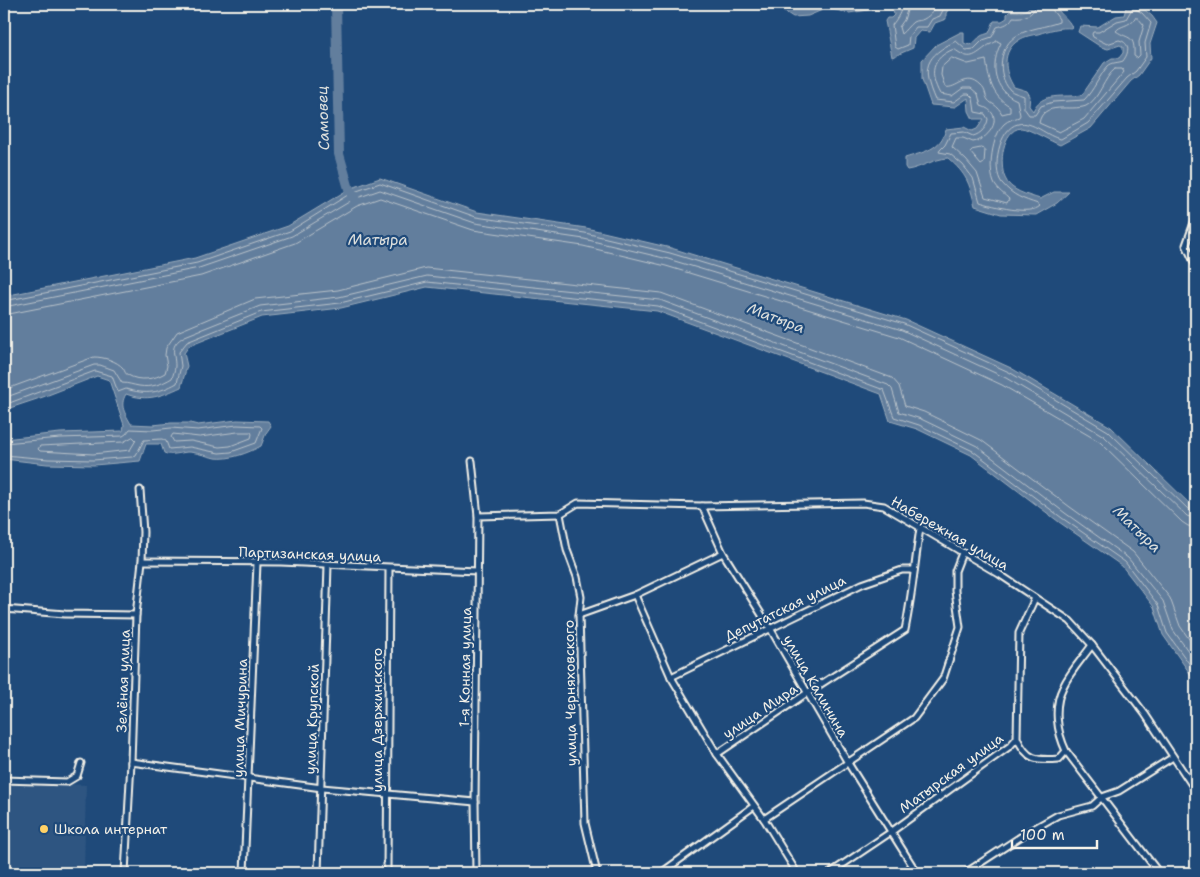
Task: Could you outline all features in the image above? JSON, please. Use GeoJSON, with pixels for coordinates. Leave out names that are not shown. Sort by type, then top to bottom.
{"type":"FeatureCollection","features":[{"type":"Feature","properties":{"kind":"street"},"geometry":{"type":"LineString","coordinates":[[1196,217],[1186,245],[1196,266]]}},
{"type":"Feature","properties":{"kind":"street","name":"1-я Конная улица"},"geometry":{"type":"LineString","coordinates":[[472,461],[478,516],[476,873]]}},
{"type":"Feature","properties":{"kind":"street","name":"Зелёная улица"},"geometry":{"type":"LineString","coordinates":[[126,873],[136,615],[142,561],[143,532],[140,490]]}},
{"type":"Feature","properties":{"kind":"street","name":"Набережная улица"},"geometry":{"type":"LineString","coordinates":[[478,516],[560,514],[578,503],[702,506],[863,503],[884,506],[1000,574],[1070,621],[1092,645],[1144,714],[1196,791]]}},
{"type":"Feature","properties":{"kind":"street","name":"улица Калинина"},"geometry":{"type":"LineString","coordinates":[[702,506],[723,553],[770,628],[848,763],[917,873]]}},
{"type":"Feature","properties":{"kind":"street","name":"улица Черняховского"},"geometry":{"type":"LineString","coordinates":[[560,514],[566,550],[577,577],[581,596],[579,615],[585,823],[597,873]]}},
{"type":"Feature","properties":{"kind":"street","name":"улица Мира"},"geometry":{"type":"LineString","coordinates":[[717,754],[807,693],[906,630],[920,528]]}},
{"type":"Feature","properties":{"kind":"street"},"geometry":{"type":"LineString","coordinates":[[579,615],[635,595],[723,553]]}},
{"type":"Feature","properties":{"kind":"street"},"geometry":{"type":"LineString","coordinates":[[764,819],[914,718],[942,679],[960,627],[954,570],[962,553]]}},
{"type":"Feature","properties":{"kind":"street","name":"Партизанская улица"},"geometry":{"type":"LineString","coordinates":[[142,561],[281,562],[477,571]]}},
{"type":"Feature","properties":{"kind":"street","name":"улица Мичурина"},"geometry":{"type":"LineString","coordinates":[[244,873],[257,563]]}},
{"type":"Feature","properties":{"kind":"street","name":"улица Крупской"},"geometry":{"type":"LineString","coordinates":[[318,873],[328,565]]}},
{"type":"Feature","properties":{"kind":"street","name":"улица Дзержинского"},"geometry":{"type":"LineString","coordinates":[[386,873],[389,568]]}},
{"type":"Feature","properties":{"kind":"street","name":"Депутатская улица"},"geometry":{"type":"LineString","coordinates":[[671,677],[862,584],[902,570],[914,570]]}},
{"type":"Feature","properties":{"kind":"street"},"geometry":{"type":"LineString","coordinates":[[635,595],[671,677],[717,754],[764,819],[797,873]]}},
{"type":"Feature","properties":{"kind":"street","name":"Матырская улица"},"geometry":{"type":"LineString","coordinates":[[830,873],[891,832],[1010,746],[1017,738],[1019,633],[1035,598]]}},
{"type":"Feature","properties":{"kind":"street"},"geometry":{"type":"LineString","coordinates":[[4,609],[65,614],[136,615]]}},
{"type":"Feature","properties":{"kind":"street"},"geometry":{"type":"LineString","coordinates":[[1092,645],[1062,688],[1057,710],[1060,738],[1066,751],[1160,873]]}},
{"type":"Feature","properties":{"kind":"street"},"geometry":{"type":"LineString","coordinates":[[1017,738],[1023,751],[1040,760],[1059,759],[1066,751]]}},
{"type":"Feature","properties":{"kind":"street"},"geometry":{"type":"LineString","coordinates":[[965,873],[1028,832],[1058,816],[1092,806],[1102,798],[1119,791],[1174,757]]}},
{"type":"Feature","properties":{"kind":"street"},"geometry":{"type":"LineString","coordinates":[[131,762],[322,788],[475,802]]}},
{"type":"Feature","properties":{"kind":"street"},"geometry":{"type":"LineString","coordinates":[[4,780],[67,782],[77,776],[81,763]]}},
{"type":"Feature","properties":{"kind":"street"},"geometry":{"type":"LineString","coordinates":[[661,873],[754,806]]}},
{"type":"Feature","properties":{"kind":"shaded area","name":"Школа интернат"},"geometry":{"type":"Polygon","coordinates":[[[4,782],[86,785],[84,873],[4,873],[4,782]]]}},
{"type":"Feature","properties":{"kind":"water"},"geometry":{"type":"Polygon","coordinates":[[[773,4],[877,4],[875,9],[849,13],[827,8],[808,16],[793,17],[773,4]]]}},
{"type":"Feature","properties":{"kind":"water"},"geometry":{"type":"Polygon","coordinates":[[[900,4],[952,4],[946,13],[946,19],[935,23],[930,32],[920,31],[914,38],[913,48],[892,57],[885,21],[894,15],[893,10],[900,4]]]}},
{"type":"Feature","properties":{"kind":"water"},"geometry":{"type":"Polygon","coordinates":[[[1032,4],[1055,4],[1072,28],[1055,29],[1026,37],[1019,40],[1009,50],[1006,62],[1008,75],[1014,87],[1027,91],[1030,96],[1029,106],[1033,111],[1042,100],[1047,98],[1082,95],[1104,63],[1112,58],[1119,58],[1123,53],[1123,47],[1120,45],[1108,49],[1101,47],[1078,32],[1080,26],[1098,27],[1116,16],[1124,15],[1127,4],[1138,4],[1157,23],[1150,44],[1151,58],[1139,75],[1131,81],[1091,128],[1060,145],[1021,128],[1015,130],[1010,135],[1004,148],[1002,165],[1005,178],[1011,186],[1020,192],[1040,199],[1054,192],[1069,192],[1057,203],[1036,215],[1001,214],[975,206],[966,179],[948,158],[907,170],[905,158],[925,152],[936,146],[944,136],[946,129],[964,127],[972,131],[977,129],[984,119],[973,119],[969,111],[968,98],[955,107],[931,105],[922,79],[922,60],[936,45],[961,32],[964,32],[964,43],[971,44],[989,33],[994,21],[1002,21],[1007,18],[1007,14],[1010,11],[1024,11],[1032,4]]]}},
{"type":"Feature","properties":{"kind":"water","name":"Матыра"},"geometry":{"type":"Polygon","coordinates":[[[380,178],[477,212],[586,228],[671,248],[906,320],[1011,368],[1111,427],[1196,510],[1196,682],[1163,635],[1154,607],[1122,566],[1059,522],[971,455],[917,429],[890,421],[881,394],[657,311],[427,287],[341,308],[262,317],[189,346],[184,353],[187,366],[181,387],[148,398],[126,394],[123,402],[125,413],[131,424],[190,423],[198,425],[237,420],[268,421],[271,426],[261,446],[239,455],[215,458],[190,452],[167,454],[164,453],[161,444],[146,444],[140,461],[94,465],[47,464],[4,459],[4,439],[60,433],[123,431],[124,425],[109,380],[97,376],[4,410],[4,296],[195,258],[288,226],[349,189],[380,178]]]}},
{"type":"Feature","properties":{"kind":"waterway","name":"Самовец"},"geometry":{"type":"LineString","coordinates":[[336,4],[339,154],[349,189],[355,200]]}},
{"type":"Feature","properties":{"kind":"place","name":"Школа интернат"},"geometry":{"type":"Point","coordinates":[44,829]}}]}
